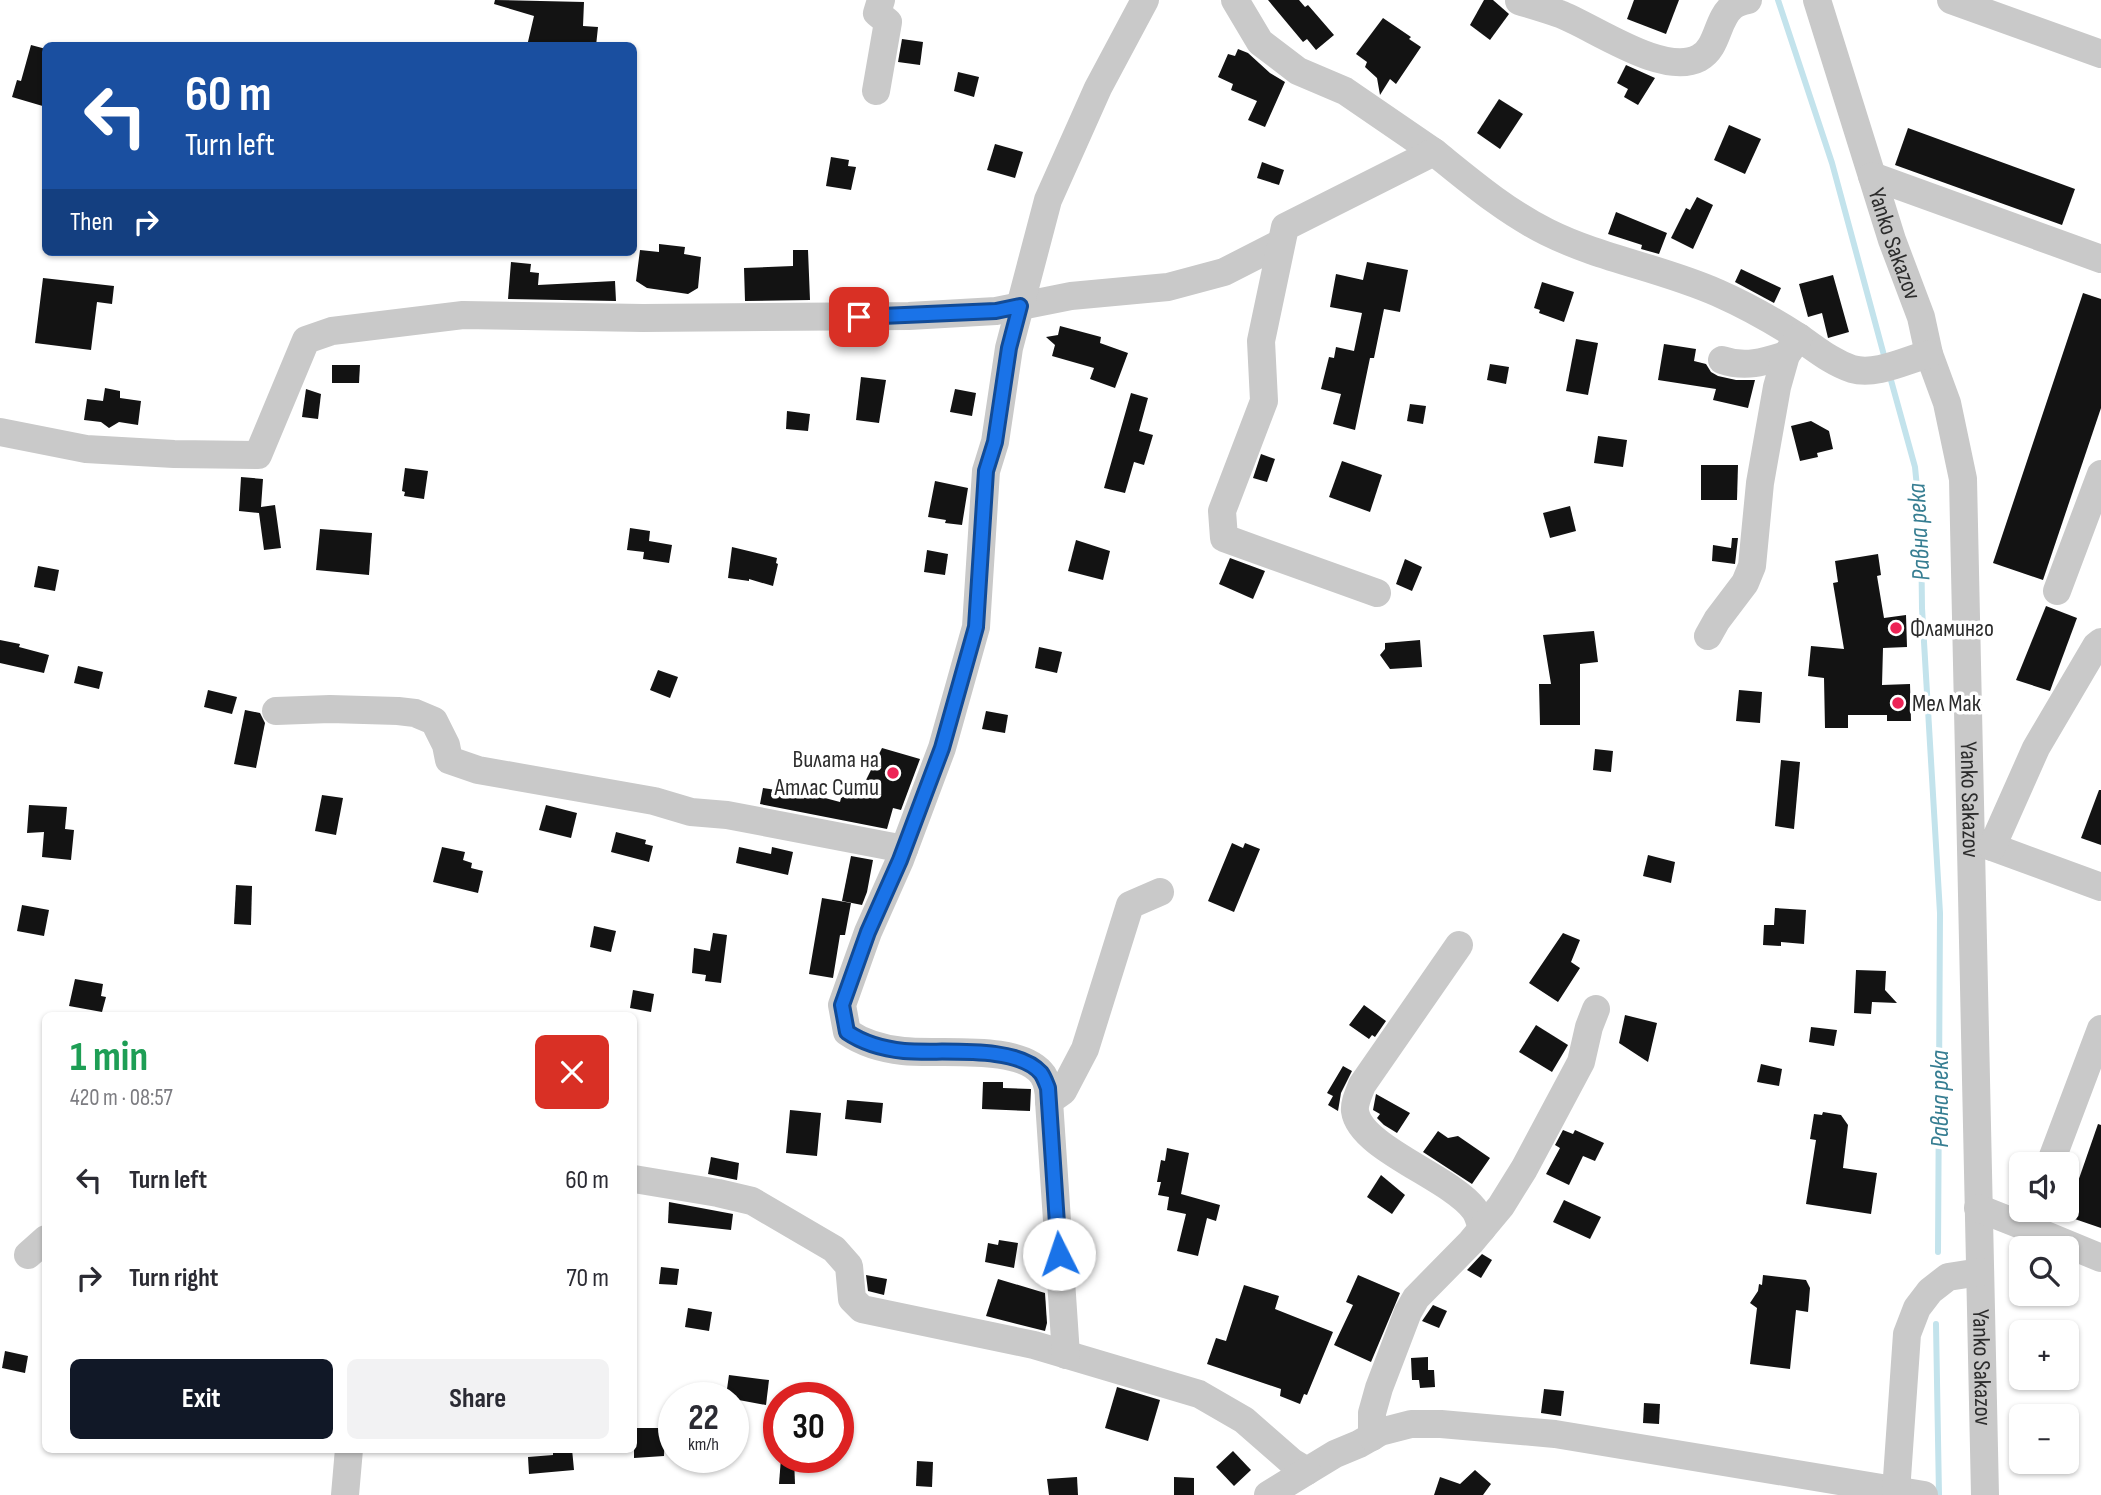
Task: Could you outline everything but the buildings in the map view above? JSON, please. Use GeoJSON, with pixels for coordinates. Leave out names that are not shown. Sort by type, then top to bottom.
{"type":"FeatureCollection","features":[{"type":"Feature","properties":{"kind":"street"},"geometry":{"type":"LineString","coordinates":[[876,91],[888,22],[877,13],[881,0]]}},
{"type":"Feature","properties":{"kind":"street"},"geometry":{"type":"LineString","coordinates":[[1066,1355],[1048,1088],[1042,1074],[1019,1060],[962,1050],[902,1051],[861,1041],[847,1032],[842,1005],[868,932],[904,849],[942,748],[976,627],[986,471],[995,442],[1009,348],[1048,200],[1098,88],[1145,0]]}},
{"type":"Feature","properties":{"kind":"street"},"geometry":{"type":"LineString","coordinates":[[1519,1],[1560,14],[1646,55],[1686,63],[1700,58],[1712,47],[1725,16],[1734,5],[1748,0]]}},
{"type":"Feature","properties":{"kind":"street","name":"Yanko Sakazov"},"geometry":{"type":"LineString","coordinates":[[1817,0],[1892,240],[1921,317],[1918,357],[1947,404],[1963,479],[1981,843],[1978,1208],[1985,1495]]}},
{"type":"Feature","properties":{"kind":"street"},"geometry":{"type":"LineString","coordinates":[[1951,0],[2101,54]]}},
{"type":"Feature","properties":{"kind":"street"},"geometry":{"type":"LineString","coordinates":[[1241,2],[1260,42],[1298,71],[1345,92],[1434,152],[1489,197],[1546,232],[1716,292],[1759,313],[1792,346],[1854,369],[1871,371],[1918,357]]}},
{"type":"Feature","properties":{"kind":"street"},"geometry":{"type":"LineString","coordinates":[[1377,593],[1224,538],[1222,511],[1264,401],[1261,341],[1284,228],[1434,152]]}},
{"type":"Feature","properties":{"kind":"street"},"geometry":{"type":"LineString","coordinates":[[1872,176],[2101,259]]}},
{"type":"Feature","properties":{"kind":"street"},"geometry":{"type":"LineString","coordinates":[[0,432],[86,449],[258,455],[306,340],[332,331],[463,315],[643,318],[909,316],[996,311],[1071,296],[1168,288],[1224,272],[1281,243]]}},
{"type":"Feature","properties":{"kind":"street"},"geometry":{"type":"LineString","coordinates":[[1722,360],[1735,365],[1758,364],[1792,346]]}},
{"type":"Feature","properties":{"kind":"street"},"geometry":{"type":"LineString","coordinates":[[1708,636],[1745,583],[1752,566],[1760,483],[1777,387],[1792,346]]}},
{"type":"Feature","properties":{"kind":"street"},"geometry":{"type":"LineString","coordinates":[[2057,592],[2101,474]]}},
{"type":"Feature","properties":{"kind":"street"},"geometry":{"type":"LineString","coordinates":[[2101,642],[2096,646],[1981,843],[2101,887]]}},
{"type":"Feature","properties":{"kind":"street"},"geometry":{"type":"LineString","coordinates":[[276,711],[330,709],[415,713],[434,721],[446,745],[449,760],[478,770],[654,801],[691,812],[727,815],[904,849]]}},
{"type":"Feature","properties":{"kind":"street"},"geometry":{"type":"LineString","coordinates":[[1049,1101],[1063,1091],[1085,1049],[1130,905],[1160,892]]}},
{"type":"Feature","properties":{"kind":"street"},"geometry":{"type":"LineString","coordinates":[[1459,945],[1362,1085],[1354,1108],[1359,1125],[1372,1138],[1462,1196],[1476,1211],[1482,1229]]}},
{"type":"Feature","properties":{"kind":"street"},"geometry":{"type":"LineString","coordinates":[[1371,1437],[1372,1413],[1378,1388],[1408,1312],[1416,1298],[1501,1206],[1524,1169],[1581,1062],[1596,1009]]}},
{"type":"Feature","properties":{"kind":"street"},"geometry":{"type":"LineString","coordinates":[[2054,1152],[2101,1028]]}},
{"type":"Feature","properties":{"kind":"street"},"geometry":{"type":"LineString","coordinates":[[637,1180],[752,1201],[834,1249],[849,1266],[852,1299],[862,1309],[1034,1345],[1199,1394],[1244,1420],[1292,1462],[1307,1471]]}},
{"type":"Feature","properties":{"kind":"street"},"geometry":{"type":"LineString","coordinates":[[1978,1208],[2009,1214]]}},
{"type":"Feature","properties":{"kind":"street"},"geometry":{"type":"LineString","coordinates":[[2037,1222],[2101,1258]]}},
{"type":"Feature","properties":{"kind":"street"},"geometry":{"type":"LineString","coordinates":[[1896,1492],[1907,1334],[1917,1308],[1930,1291],[1948,1278],[1980,1272]]}},
{"type":"Feature","properties":{"kind":"street"},"geometry":{"type":"LineString","coordinates":[[1268,1495],[1335,1454],[1380,1432],[1411,1424],[1441,1424],[1555,1434],[1924,1495]]}},
{"type":"Feature","properties":{"kind":"street"},"geometry":{"type":"LineString","coordinates":[[345,1495],[349,1453]]}},
{"type":"Feature","properties":{"kind":"waterway","name":"Равна река"},"geometry":{"type":"LineString","coordinates":[[1778,0],[1832,163],[1885,359]]}},
{"type":"Feature","properties":{"kind":"waterway","name":"Равна река"},"geometry":{"type":"LineString","coordinates":[[1889,373],[1915,467],[1921,528],[1922,608],[1940,913],[1938,1252]]}},
{"type":"Feature","properties":{"kind":"waterway","name":"Равна река"},"geometry":{"type":"LineString","coordinates":[[1936,1324],[1939,1495]]}},
{"type":"Feature","properties":{"kind":"place","name":"Фламинго"},"geometry":{"type":"Point","coordinates":[1896,628]}},
{"type":"Feature","properties":{"kind":"place","name":"Мел Мак"},"geometry":{"type":"Point","coordinates":[1898,703]}},
{"type":"Feature","properties":{"kind":"place","name":"Вилата на Атлас Сити"},"geometry":{"type":"Point","coordinates":[893,773]}},
{"type":"Feature","properties":{"kind":"route"},"geometry":{"type":"LineString","coordinates":[[859,317],[996,311],[1020,306],[1009,348],[995,442],[986,471],[976,627],[942,748],[900,860],[868,932],[842,1005],[847,1032],[861,1041],[902,1051],[962,1050],[1019,1060],[1042,1074],[1048,1088],[1059,1254]]}}]}
